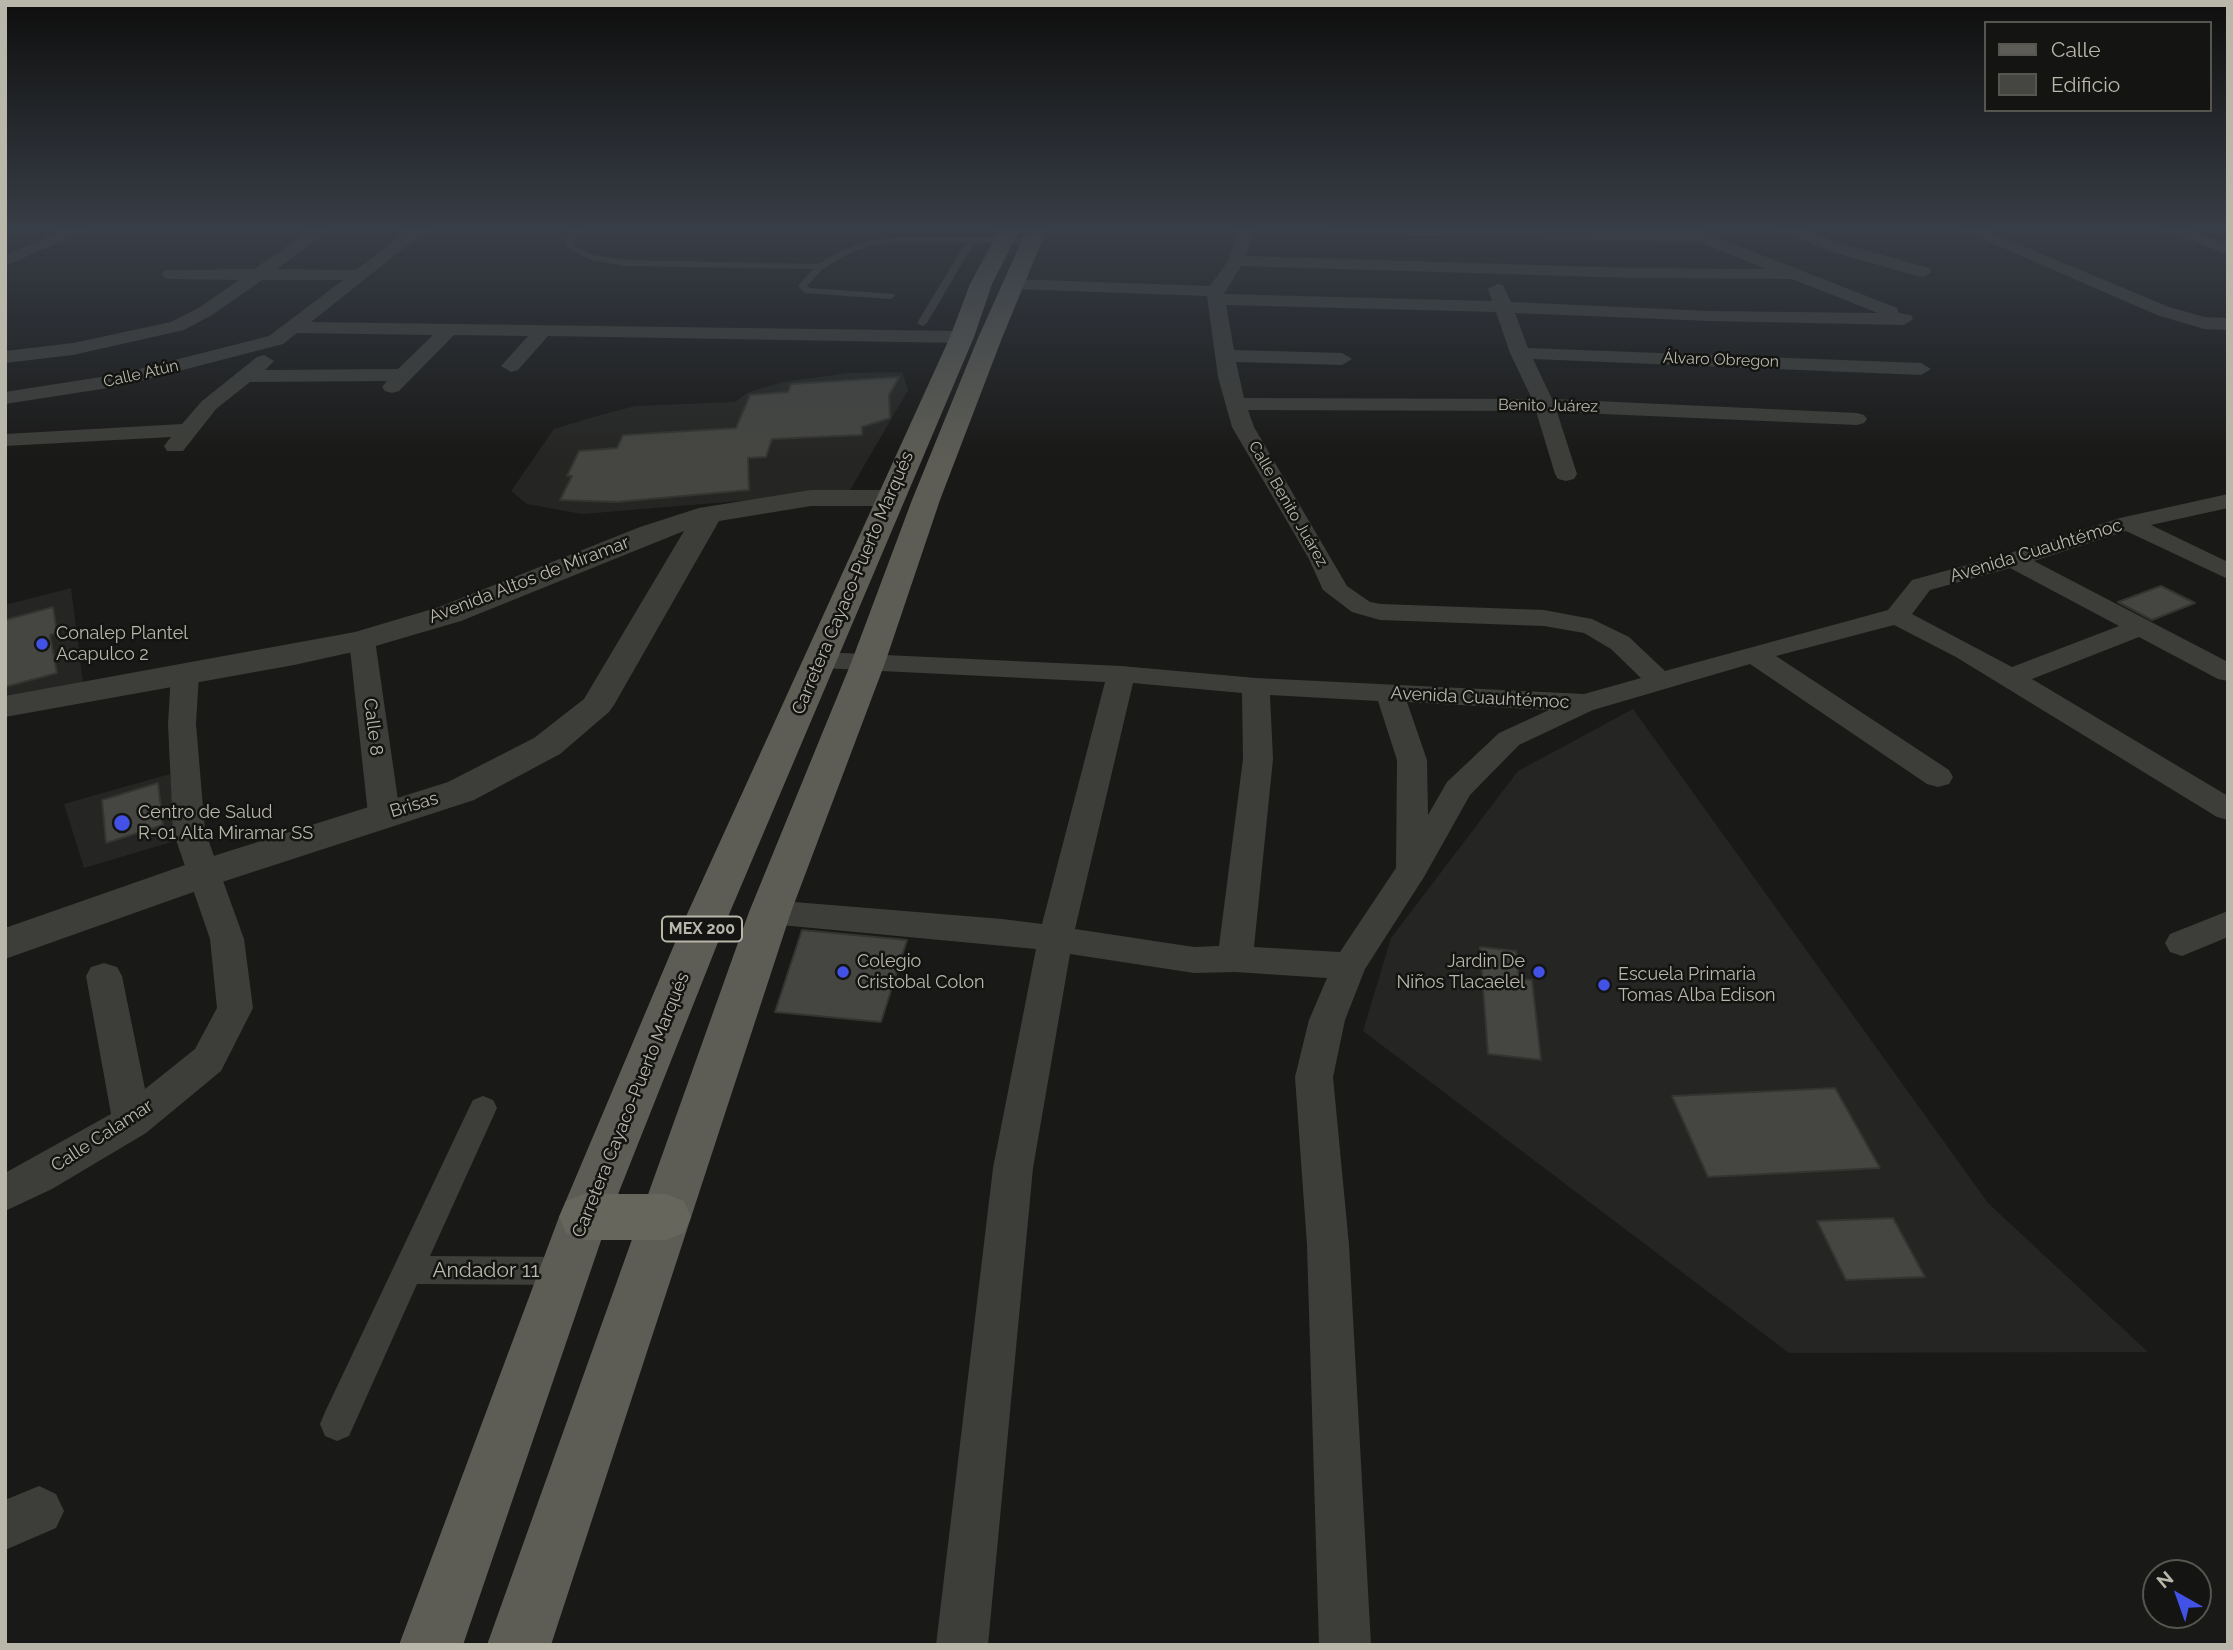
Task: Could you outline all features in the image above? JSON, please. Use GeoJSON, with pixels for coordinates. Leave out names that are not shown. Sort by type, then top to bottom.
{"type":"FeatureCollection","features":[{"type":"Feature","properties":{"kind":"highway"},"geometry":{"type":"LineString","coordinates":[[584,1217],[666,1217]]}},
{"type":"Feature","properties":{"kind":"main road","name":"Carretera Cayaco-Puerto Marqués"},"geometry":{"type":"LineString","coordinates":[[431,1645],[584,1217],[709,912],[962,337],[973,306]]}},
{"type":"Feature","properties":{"kind":"main road","name":"Carretera Cayaco-Puerto Marqués"},"geometry":{"type":"LineString","coordinates":[[519,1645],[770,912],[868,663],[926,500],[1004,306]]}},
{"type":"Feature","properties":{"kind":"street"},"geometry":{"type":"LineString","coordinates":[[5,357],[73,349],[177,326],[213,306]]}},
{"type":"Feature","properties":{"kind":"street"},"geometry":{"type":"LineString","coordinates":[[5,440],[180,438],[209,405],[250,376],[275,350],[276,340],[321,306]]}},
{"type":"Feature","properties":{"kind":"street","name":"Calle Benito Juárez"},"geometry":{"type":"LineString","coordinates":[[1217,306],[1224,356],[1243,427],[1321,559],[1336,590],[1361,607],[1380,612],[1544,618],[1592,627],[1620,643],[1661,682]]}},
{"type":"Feature","properties":{"kind":"street"},"geometry":{"type":"LineString","coordinates":[[1478,306],[1710,316],[1904,319],[1871,306]]}},
{"type":"Feature","properties":{"kind":"street"},"geometry":{"type":"LineString","coordinates":[[2151,306],[2204,323],[2228,324]]}},
{"type":"Feature","properties":{"kind":"street"},"geometry":{"type":"LineString","coordinates":[[1502,307],[1545,405],[1566,474]]}},
{"type":"Feature","properties":{"kind":"street"},"geometry":{"type":"LineString","coordinates":[[296,327],[962,337]]}},
{"type":"Feature","properties":{"kind":"street"},"geometry":{"type":"LineString","coordinates":[[250,376],[398,381],[449,329]]}},
{"type":"Feature","properties":{"kind":"street"},"geometry":{"type":"LineString","coordinates":[[510,366],[543,331]]}},
{"type":"Feature","properties":{"kind":"street","name":"Calle Atún"},"geometry":{"type":"LineString","coordinates":[[5,398],[54,393],[121,380],[276,340]]}},
{"type":"Feature","properties":{"kind":"street","name":"Álvaro Obregon"},"geometry":{"type":"LineString","coordinates":[[1520,353],[1921,369]]}},
{"type":"Feature","properties":{"kind":"street"},"geometry":{"type":"LineString","coordinates":[[1224,356],[1342,359]]}},
{"type":"Feature","properties":{"kind":"street"},"geometry":{"type":"LineString","coordinates":[[5,435],[54,393]]}},
{"type":"Feature","properties":{"kind":"street","name":"Benito Juárez"},"geometry":{"type":"LineString","coordinates":[[1238,404],[1545,405],[1857,419]]}},
{"type":"Feature","properties":{"kind":"street","name":"Avenida Altos de Miramar"},"geometry":{"type":"LineString","coordinates":[[5,707],[294,655],[362,640],[450,614],[650,533],[709,514],[811,498],[889,498]]}},
{"type":"Feature","properties":{"kind":"street","name":"Avenida Cuauhtémoc"},"geometry":{"type":"LineString","coordinates":[[821,660],[1121,674],[1256,686],[1586,703],[1897,616],[1921,585],[2013,560],[2129,523],[2228,501]]}},
{"type":"Feature","properties":{"kind":"street","name":"Brisas"},"geometry":{"type":"LineString","coordinates":[[5,944],[202,874],[473,785],[547,746],[597,705],[709,514]]}},
{"type":"Feature","properties":{"kind":"street"},"geometry":{"type":"LineString","coordinates":[[2129,523],[2228,572]]}},
{"type":"Feature","properties":{"kind":"street"},"geometry":{"type":"LineString","coordinates":[[2013,560],[2228,673]]}},
{"type":"Feature","properties":{"kind":"street"},"geometry":{"type":"LineString","coordinates":[[1897,616],[1966,651],[2228,810]]}},
{"type":"Feature","properties":{"kind":"street"},"geometry":{"type":"LineString","coordinates":[[2009,678],[2140,627]]}},
{"type":"Feature","properties":{"kind":"street","name":"Calle 8"},"geometry":{"type":"LineString","coordinates":[[362,640],[384,814]]}},
{"type":"Feature","properties":{"kind":"street"},"geometry":{"type":"LineString","coordinates":[[1754,654],[1938,778]]}},
{"type":"Feature","properties":{"kind":"street","name":"Calle Calamar"},"geometry":{"type":"LineString","coordinates":[[5,1192],[38,1177],[132,1121],[208,1060],[235,1008],[227,939],[189,831],[182,724],[185,673]]}},
{"type":"Feature","properties":{"kind":"street"},"geometry":{"type":"LineString","coordinates":[[962,1645],[1013,1168],[1055,941],[1121,674]]}},
{"type":"Feature","properties":{"kind":"street"},"geometry":{"type":"LineString","coordinates":[[1235,959],[1258,758],[1256,686]]}},
{"type":"Feature","properties":{"kind":"street"},"geometry":{"type":"LineString","coordinates":[[1390,694],[1412,760],[1412,869]]}},
{"type":"Feature","properties":{"kind":"street"},"geometry":{"type":"LineString","coordinates":[[1345,1645],[1328,1245],[1314,1077],[1327,1020],[1349,966],[1412,869],[1458,789],[1509,739],[1586,703]]}},
{"type":"Feature","properties":{"kind":"street"},"geometry":{"type":"LineString","coordinates":[[770,912],[1002,931],[1194,960],[1235,959],[1349,966]]}},
{"type":"Feature","properties":{"kind":"street"},"geometry":{"type":"LineString","coordinates":[[2182,943],[2228,923]]}},
{"type":"Feature","properties":{"kind":"street"},"geometry":{"type":"LineString","coordinates":[[104,976],[132,1121]]}},
{"type":"Feature","properties":{"kind":"street"},"geometry":{"type":"LineString","coordinates":[[337,1424],[483,1108]]}},
{"type":"Feature","properties":{"kind":"street","name":"Andador 11"},"geometry":{"type":"LineString","coordinates":[[408,1270],[565,1271]]}},
{"type":"Feature","properties":{"kind":"lane"},"geometry":{"type":"LineString","coordinates":[[922,323],[939,306]]}},
{"type":"Feature","properties":{"kind":"shaded area"},"geometry":{"type":"Polygon","coordinates":[[[902,372],[908,390],[849,492],[582,514],[527,504],[511,491],[554,429],[590,418],[635,406],[735,402],[749,392],[783,382],[849,373],[902,372]]]}},
{"type":"Feature","properties":{"kind":"shaded area","name":"Conalep Plantel Acapulco 2"},"geometry":{"type":"Polygon","coordinates":[[[71,588],[83,682],[5,704],[5,605],[71,588]]]}},
{"type":"Feature","properties":{"kind":"shaded area","name":"Escuela Primaria Tomas Alba Edison"},"geometry":{"type":"Polygon","coordinates":[[[1633,709],[1988,1203],[2148,1352],[1789,1353],[1363,1031],[1391,938],[1518,771],[1633,709]]]}},
{"type":"Feature","properties":{"kind":"shaded area","name":"Centro de Salud R-01 Alta Miramar SS"},"geometry":{"type":"Polygon","coordinates":[[[170,774],[175,841],[84,868],[64,804],[170,774]]]}},
{"type":"Feature","properties":{"kind":"building"},"geometry":{"type":"Polygon","coordinates":[[[899,377],[889,395],[890,418],[862,427],[862,435],[772,439],[766,457],[748,458],[749,490],[617,502],[560,500],[572,476],[567,476],[579,451],[617,448],[623,435],[736,428],[750,395],[788,392],[791,384],[899,377]]]}},
{"type":"Feature","properties":{"kind":"building"},"geometry":{"type":"Polygon","coordinates":[[[2161,586],[2195,603],[2152,620],[2118,602],[2161,586]]]}},
{"type":"Feature","properties":{"kind":"building"},"geometry":{"type":"Polygon","coordinates":[[[53,607],[57,633],[50,635],[57,673],[5,687],[5,620],[53,607]]]}},
{"type":"Feature","properties":{"kind":"building"},"geometry":{"type":"Polygon","coordinates":[[[158,783],[163,825],[106,843],[102,800],[158,783]]]}},
{"type":"Feature","properties":{"kind":"building","name":"Colegio Cristobal Colon"},"geometry":{"type":"Polygon","coordinates":[[[802,930],[907,940],[881,1022],[775,1012],[802,930]]]}},
{"type":"Feature","properties":{"kind":"building"},"geometry":{"type":"Polygon","coordinates":[[[1480,947],[1516,951],[1519,979],[1532,980],[1541,1060],[1488,1054],[1480,947]]]}},
{"type":"Feature","properties":{"kind":"building"},"geometry":{"type":"Polygon","coordinates":[[[1835,1088],[1880,1168],[1708,1177],[1672,1096],[1835,1088]]]}},
{"type":"Feature","properties":{"kind":"building"},"geometry":{"type":"Polygon","coordinates":[[[1893,1218],[1925,1277],[1846,1280],[1817,1221],[1893,1218]]]}},
{"type":"Feature","properties":{"kind":"place","name":"Conalep Plantel Acapulco 2"},"geometry":{"type":"Point","coordinates":[42,644]}},
{"type":"Feature","properties":{"kind":"place","name":"Centro de Salud R-01 Alta Miramar SS"},"geometry":{"type":"Point","coordinates":[122,823]}},
{"type":"Feature","properties":{"kind":"place","name":"Colegio Cristobal Colon"},"geometry":{"type":"Point","coordinates":[843,972]}},
{"type":"Feature","properties":{"kind":"place","name":"Jardin De Niños Tlacaelel"},"geometry":{"type":"Point","coordinates":[1539,972]}},
{"type":"Feature","properties":{"kind":"place","name":"Escuela Primaria Tomas Alba Edison"},"geometry":{"type":"Point","coordinates":[1604,985]}}]}
